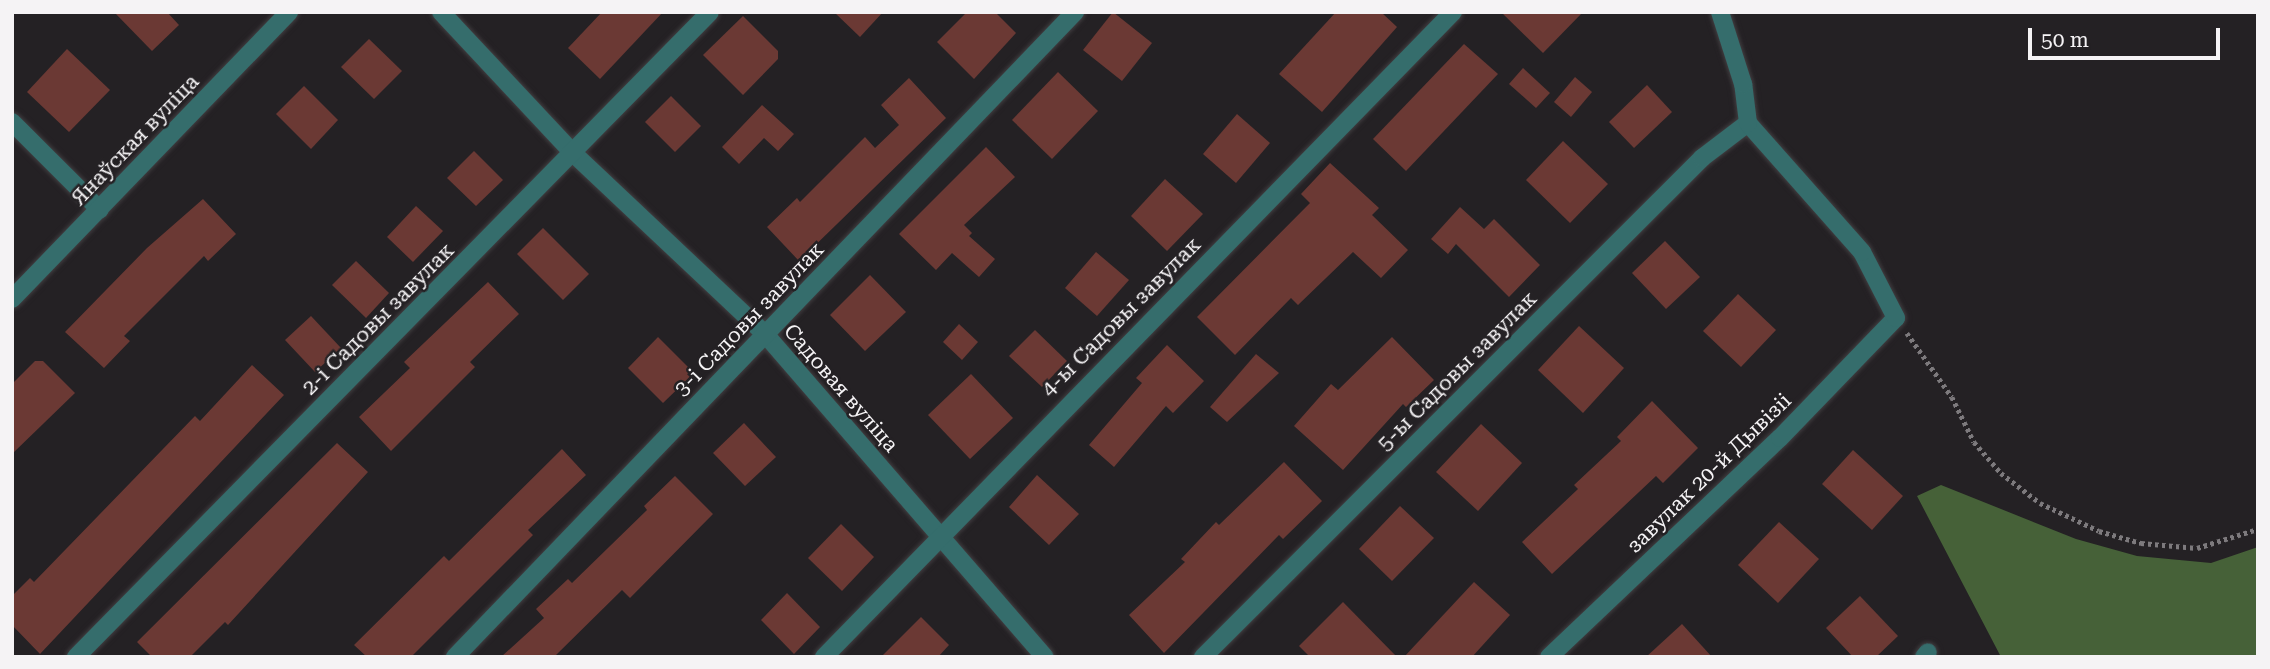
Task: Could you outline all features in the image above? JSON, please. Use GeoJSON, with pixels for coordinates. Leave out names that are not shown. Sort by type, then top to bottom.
{"type":"FeatureCollection","features":[{"type":"Feature","properties":{"kind":"street","name":"Янаўская вуліца"},"geometry":{"type":"LineString","coordinates":[[12,299],[289,12]]}},
{"type":"Feature","properties":{"kind":"street","name":"Садовая вуліца"},"geometry":{"type":"LineString","coordinates":[[441,12],[573,153],[765,334],[1045,657]]}},
{"type":"Feature","properties":{"kind":"street","name":"2-і Садовы завулак"},"geometry":{"type":"LineString","coordinates":[[76,657],[710,12]]}},
{"type":"Feature","properties":{"kind":"street","name":"3-і Садовы завулак"},"geometry":{"type":"LineString","coordinates":[[455,657],[1075,12]]}},
{"type":"Feature","properties":{"kind":"street","name":"4-ы Садовы завулак"},"geometry":{"type":"LineString","coordinates":[[824,657],[939,535],[1453,12]]}},
{"type":"Feature","properties":{"kind":"street"},"geometry":{"type":"LineString","coordinates":[[1720,12],[1743,84],[1748,123],[1862,252],[1896,318]]}},
{"type":"Feature","properties":{"kind":"street"},"geometry":{"type":"LineString","coordinates":[[12,122],[100,210]]}},
{"type":"Feature","properties":{"kind":"street","name":"5-ы Садовы завулак"},"geometry":{"type":"LineString","coordinates":[[1203,657],[1702,158],[1748,123]]}},
{"type":"Feature","properties":{"kind":"street","name":"завулак 20-й Дывізіі"},"geometry":{"type":"LineString","coordinates":[[1549,657],[1780,438],[1896,318]]}},
{"type":"Feature","properties":{"kind":"path"},"geometry":{"type":"LineString","coordinates":[[1896,318],[1952,397],[1974,442],[2001,472],[2040,503],[2099,531],[2141,543],[2197,548],[2258,529]]}},
{"type":"Feature","properties":{"kind":"green space"},"geometry":{"type":"Polygon","coordinates":[[[1941,485],[2076,539],[2137,556],[2211,563],[2258,547],[2258,657],[2001,657],[1917,496],[1941,485]]]}},
{"type":"Feature","properties":{"kind":"building"},"geometry":{"type":"Polygon","coordinates":[[[114,12],[167,12],[179,25],[152,51],[114,12]]]}},
{"type":"Feature","properties":{"kind":"building"},"geometry":{"type":"Polygon","coordinates":[[[602,12],[663,12],[600,79],[568,48],[602,12]]]}},
{"type":"Feature","properties":{"kind":"building"},"geometry":{"type":"Polygon","coordinates":[[[834,12],[883,12],[860,37],[834,12]]]}},
{"type":"Feature","properties":{"kind":"building"},"geometry":{"type":"Polygon","coordinates":[[[967,12],[995,12],[1016,33],[974,79],[937,42],[967,12]]]}},
{"type":"Feature","properties":{"kind":"building"},"geometry":{"type":"Polygon","coordinates":[[[1113,12],[1152,43],[1122,81],[1083,50],[1113,12]]]}},
{"type":"Feature","properties":{"kind":"building"},"geometry":{"type":"Polygon","coordinates":[[[1336,12],[1381,12],[1397,27],[1322,112],[1279,74],[1336,12]]]}},
{"type":"Feature","properties":{"kind":"building"},"geometry":{"type":"Polygon","coordinates":[[[1501,12],[1583,12],[1543,53],[1501,12]]]}},
{"type":"Feature","properties":{"kind":"building"},"geometry":{"type":"Polygon","coordinates":[[[743,16],[778,51],[778,59],[743,95],[703,55],[743,16]]]}},
{"type":"Feature","properties":{"kind":"building"},"geometry":{"type":"Polygon","coordinates":[[[369,39],[402,71],[374,99],[341,67],[369,39]]]}},
{"type":"Feature","properties":{"kind":"building"},"geometry":{"type":"Polygon","coordinates":[[[1464,44],[1498,74],[1406,171],[1373,139],[1464,44]]]}},
{"type":"Feature","properties":{"kind":"building"},"geometry":{"type":"Polygon","coordinates":[[[67,49],[110,90],[69,132],[27,92],[67,49]]]}},
{"type":"Feature","properties":{"kind":"building"},"geometry":{"type":"Polygon","coordinates":[[[1523,68],[1550,93],[1536,108],[1509,84],[1523,68]]]}},
{"type":"Feature","properties":{"kind":"building"},"geometry":{"type":"Polygon","coordinates":[[[1058,72],[1098,111],[1052,159],[1012,120],[1058,72]]]}},
{"type":"Feature","properties":{"kind":"building"},"geometry":{"type":"Polygon","coordinates":[[[1575,77],[1592,92],[1571,117],[1554,102],[1575,77]]]}},
{"type":"Feature","properties":{"kind":"building"},"geometry":{"type":"Polygon","coordinates":[[[909,78],[946,118],[799,261],[767,227],[797,198],[800,202],[865,137],[875,148],[899,125],[881,105],[909,78]]]}},
{"type":"Feature","properties":{"kind":"building"},"geometry":{"type":"Polygon","coordinates":[[[1647,85],[1672,112],[1634,148],[1609,122],[1647,85]]]}},
{"type":"Feature","properties":{"kind":"building"},"geometry":{"type":"Polygon","coordinates":[[[304,86],[338,120],[311,149],[276,114],[304,86]]]}},
{"type":"Feature","properties":{"kind":"building"},"geometry":{"type":"Polygon","coordinates":[[[671,96],[701,126],[675,152],[645,122],[671,96]]]}},
{"type":"Feature","properties":{"kind":"building"},"geometry":{"type":"Polygon","coordinates":[[[762,105],[794,134],[778,151],[764,138],[739,164],[722,147],[762,105]]]}},
{"type":"Feature","properties":{"kind":"building"},"geometry":{"type":"Polygon","coordinates":[[[1237,114],[1270,143],[1236,183],[1203,154],[1237,114]]]}},
{"type":"Feature","properties":{"kind":"building"},"geometry":{"type":"Polygon","coordinates":[[[1563,141],[1608,184],[1570,223],[1526,180],[1563,141]]]}},
{"type":"Feature","properties":{"kind":"building"},"geometry":{"type":"Polygon","coordinates":[[[986,147],[1015,177],[964,225],[972,233],[969,236],[995,259],[979,277],[952,253],[936,270],[899,234],[986,147]]]}},
{"type":"Feature","properties":{"kind":"building"},"geometry":{"type":"Polygon","coordinates":[[[474,151],[503,180],[476,206],[447,178],[474,151]]]}},
{"type":"Feature","properties":{"kind":"building"},"geometry":{"type":"Polygon","coordinates":[[[1330,163],[1379,208],[1372,215],[1408,250],[1381,278],[1353,252],[1298,305],[1291,298],[1235,355],[1197,317],[1310,203],[1301,194],[1330,163]]]}},
{"type":"Feature","properties":{"kind":"building"},"geometry":{"type":"Polygon","coordinates":[[[1165,179],[1203,214],[1167,251],[1131,216],[1165,179]]]}},
{"type":"Feature","properties":{"kind":"building"},"geometry":{"type":"Polygon","coordinates":[[[203,199],[236,234],[208,261],[204,256],[124,336],[130,341],[104,368],[65,332],[147,248],[203,199]]]}},
{"type":"Feature","properties":{"kind":"building"},"geometry":{"type":"Polygon","coordinates":[[[416,206],[443,231],[413,262],[387,237],[416,206]]]}},
{"type":"Feature","properties":{"kind":"building"},"geometry":{"type":"Polygon","coordinates":[[[1460,207],[1484,229],[1494,219],[1540,265],[1509,297],[1456,244],[1448,254],[1431,239],[1460,207]]]}},
{"type":"Feature","properties":{"kind":"building"},"geometry":{"type":"Polygon","coordinates":[[[543,228],[589,274],[563,300],[517,254],[543,228]]]}},
{"type":"Feature","properties":{"kind":"building"},"geometry":{"type":"Polygon","coordinates":[[[1665,241],[1700,277],[1666,309],[1632,273],[1665,241]]]}},
{"type":"Feature","properties":{"kind":"building"},"geometry":{"type":"Polygon","coordinates":[[[1096,252],[1129,280],[1097,316],[1065,288],[1096,252]]]}},
{"type":"Feature","properties":{"kind":"building"},"geometry":{"type":"Polygon","coordinates":[[[356,261],[389,293],[366,318],[332,285],[356,261]]]}},
{"type":"Feature","properties":{"kind":"building"},"geometry":{"type":"Polygon","coordinates":[[[870,275],[906,312],[865,351],[830,315],[870,275]]]}},
{"type":"Feature","properties":{"kind":"building"},"geometry":{"type":"Polygon","coordinates":[[[488,282],[519,314],[470,362],[475,367],[391,451],[359,417],[410,368],[404,362],[488,282]]]}},
{"type":"Feature","properties":{"kind":"building"},"geometry":{"type":"Polygon","coordinates":[[[1738,294],[1776,330],[1741,367],[1703,331],[1738,294]]]}},
{"type":"Feature","properties":{"kind":"building"},"geometry":{"type":"Polygon","coordinates":[[[311,316],[341,348],[315,372],[285,340],[311,316]]]}},
{"type":"Feature","properties":{"kind":"building"},"geometry":{"type":"Polygon","coordinates":[[[959,324],[978,342],[962,360],[943,342],[959,324]]]}},
{"type":"Feature","properties":{"kind":"building"},"geometry":{"type":"Polygon","coordinates":[[[1579,326],[1624,368],[1583,413],[1538,370],[1579,326]]]}},
{"type":"Feature","properties":{"kind":"building"},"geometry":{"type":"Polygon","coordinates":[[[1035,330],[1067,361],[1042,387],[1009,356],[1035,330]]]}},
{"type":"Feature","properties":{"kind":"building"},"geometry":{"type":"Polygon","coordinates":[[[658,337],[694,373],[663,403],[628,368],[658,337]]]}},
{"type":"Feature","properties":{"kind":"building"},"geometry":{"type":"Polygon","coordinates":[[[1392,337],[1434,380],[1406,407],[1403,404],[1343,470],[1294,426],[1331,384],[1338,390],[1392,337]]]}},
{"type":"Feature","properties":{"kind":"building"},"geometry":{"type":"Polygon","coordinates":[[[1167,345],[1204,381],[1173,413],[1166,406],[1114,467],[1089,445],[1142,383],[1136,378],[1167,345]]]}},
{"type":"Feature","properties":{"kind":"building"},"geometry":{"type":"Polygon","coordinates":[[[1256,354],[1279,373],[1227,422],[1210,407],[1256,354]]]}},
{"type":"Feature","properties":{"kind":"building"},"geometry":{"type":"Polygon","coordinates":[[[35,361],[43,361],[75,393],[12,454],[12,384],[35,361]]]}},
{"type":"Feature","properties":{"kind":"building"},"geometry":{"type":"Polygon","coordinates":[[[252,365],[284,395],[40,654],[12,625],[12,596],[30,578],[34,582],[195,416],[200,421],[252,365]]]}},
{"type":"Feature","properties":{"kind":"building"},"geometry":{"type":"Polygon","coordinates":[[[971,374],[1013,418],[970,459],[928,415],[971,374]]]}},
{"type":"Feature","properties":{"kind":"building"},"geometry":{"type":"Polygon","coordinates":[[[1652,401],[1698,448],[1663,483],[1656,476],[1552,574],[1522,542],[1578,489],[1574,485],[1621,441],[1617,437],[1652,401]]]}},
{"type":"Feature","properties":{"kind":"building"},"geometry":{"type":"Polygon","coordinates":[[[744,423],[776,457],[745,486],[713,453],[744,423]]]}},
{"type":"Feature","properties":{"kind":"building"},"geometry":{"type":"Polygon","coordinates":[[[1481,424],[1522,463],[1478,511],[1436,472],[1481,424]]]}},
{"type":"Feature","properties":{"kind":"building"},"geometry":{"type":"Polygon","coordinates":[[[337,443],[368,472],[228,625],[225,622],[190,657],[152,657],[137,642],[337,443]]]}},
{"type":"Feature","properties":{"kind":"building"},"geometry":{"type":"Polygon","coordinates":[[[562,449],[586,475],[528,530],[533,535],[411,657],[367,657],[354,645],[444,556],[449,561],[562,449]]]}},
{"type":"Feature","properties":{"kind":"building"},"geometry":{"type":"Polygon","coordinates":[[[1853,450],[1903,496],[1872,530],[1822,484],[1853,450]]]}},
{"type":"Feature","properties":{"kind":"building"},"geometry":{"type":"Polygon","coordinates":[[[1284,462],[1322,501],[1283,539],[1279,535],[1164,653],[1129,615],[1185,562],[1181,559],[1216,522],[1219,525],[1284,462]]]}},
{"type":"Feature","properties":{"kind":"building"},"geometry":{"type":"Polygon","coordinates":[[[1037,475],[1079,514],[1049,545],[1009,507],[1037,475]]]}},
{"type":"Feature","properties":{"kind":"building"},"geometry":{"type":"Polygon","coordinates":[[[675,476],[713,514],[630,598],[622,590],[554,657],[501,657],[544,618],[536,609],[568,579],[572,583],[647,510],[644,506],[675,476]]]}},
{"type":"Feature","properties":{"kind":"building"},"geometry":{"type":"Polygon","coordinates":[[[1400,506],[1434,538],[1392,581],[1359,549],[1400,506]]]}},
{"type":"Feature","properties":{"kind":"building"},"geometry":{"type":"Polygon","coordinates":[[[1779,522],[1819,559],[1778,603],[1738,565],[1779,522]]]}},
{"type":"Feature","properties":{"kind":"building"},"geometry":{"type":"Polygon","coordinates":[[[841,524],[874,557],[842,591],[808,558],[841,524]]]}},
{"type":"Feature","properties":{"kind":"building"},"geometry":{"type":"Polygon","coordinates":[[[1474,582],[1510,615],[1472,657],[1404,657],[1474,582]]]}},
{"type":"Feature","properties":{"kind":"building"},"geometry":{"type":"Polygon","coordinates":[[[787,593],[820,627],[794,654],[761,620],[787,593]]]}},
{"type":"Feature","properties":{"kind":"building"},"geometry":{"type":"Polygon","coordinates":[[[1860,596],[1898,636],[1876,657],[1853,657],[1826,628],[1860,596]]]}},
{"type":"Feature","properties":{"kind":"building"},"geometry":{"type":"Polygon","coordinates":[[[1343,602],[1397,657],[1310,657],[1299,646],[1343,602]]]}},
{"type":"Feature","properties":{"kind":"building"},"geometry":{"type":"Polygon","coordinates":[[[921,617],[949,645],[938,657],[881,657],[921,617]]]}},
{"type":"Feature","properties":{"kind":"building"},"geometry":{"type":"Polygon","coordinates":[[[1682,624],[1712,657],[1646,657],[1682,624]]]}}]}
